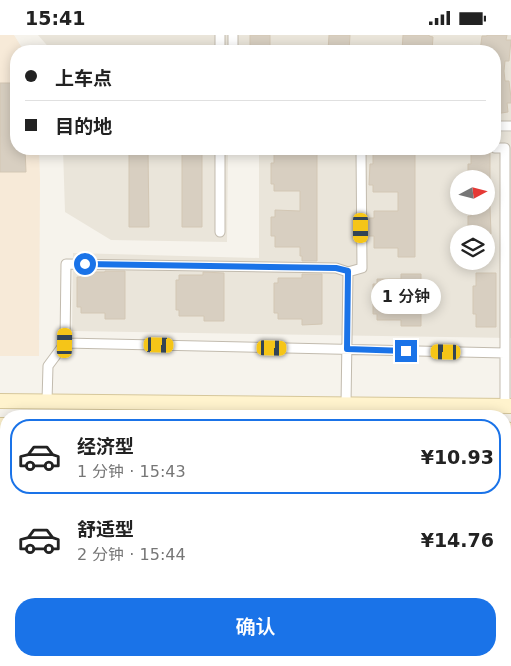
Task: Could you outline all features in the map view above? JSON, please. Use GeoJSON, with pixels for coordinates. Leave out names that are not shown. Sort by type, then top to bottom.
{"type":"FeatureCollection","features":[{"type":"Feature","properties":{"kind":"main road"},"geometry":{"type":"LineString","coordinates":[[0,401],[508,406]]}},
{"type":"Feature","properties":{"kind":"street"},"geometry":{"type":"LineString","coordinates":[[501,148],[506,148],[505,353],[508,406]]}},
{"type":"Feature","properties":{"kind":"street"},"geometry":{"type":"LineString","coordinates":[[220,155],[220,232]]}},
{"type":"Feature","properties":{"kind":"street"},"geometry":{"type":"LineString","coordinates":[[48,401],[48,366],[65,343],[66,264],[336,268],[348,271],[362,268],[360,155]]}},
{"type":"Feature","properties":{"kind":"street"},"geometry":{"type":"LineString","coordinates":[[346,404],[348,271]]}},
{"type":"Feature","properties":{"kind":"street"},"geometry":{"type":"LineString","coordinates":[[65,343],[505,353]]}},
{"type":"Feature","properties":{"kind":"shaded area"},"geometry":{"type":"Polygon","coordinates":[[[0,35],[14,35],[20,45],[10,45],[10,155],[39,155],[39,356],[0,356],[0,35]]]}},
{"type":"Feature","properties":{"kind":"shaded area"},"geometry":{"type":"Polygon","coordinates":[[[38,35],[228,35],[228,45],[47,45],[38,35]]]}},
{"type":"Feature","properties":{"kind":"shaded area"},"geometry":{"type":"Polygon","coordinates":[[[238,35],[511,35],[511,122],[501,122],[501,45],[238,45],[238,35]]]}},
{"type":"Feature","properties":{"kind":"shaded area"},"geometry":{"type":"Polygon","coordinates":[[[501,132],[511,132],[511,338],[72,331],[73,253],[259,258],[259,155],[501,155],[501,132]]]}},
{"type":"Feature","properties":{"kind":"shaded area"},"geometry":{"type":"Polygon","coordinates":[[[63,155],[228,155],[227,242],[111,240],[65,212],[63,155]]]}},
{"type":"Feature","properties":{"kind":"building"},"geometry":{"type":"Polygon","coordinates":[[[250,35],[270,35],[270,45],[250,45],[250,35]]]}},
{"type":"Feature","properties":{"kind":"building"},"geometry":{"type":"Polygon","coordinates":[[[329,35],[350,35],[349,45],[328,45],[329,35]]]}},
{"type":"Feature","properties":{"kind":"building"},"geometry":{"type":"Polygon","coordinates":[[[403,35],[429,35],[433,37],[432,45],[402,45],[403,35]]]}},
{"type":"Feature","properties":{"kind":"building"},"geometry":{"type":"Polygon","coordinates":[[[507,35],[506,40],[511,40],[509,61],[505,61],[504,71],[505,81],[509,81],[511,98],[511,103],[507,103],[508,112],[501,113],[501,45],[481,45],[482,36],[507,35]]]}},
{"type":"Feature","properties":{"kind":"building"},"geometry":{"type":"Polygon","coordinates":[[[0,83],[10,83],[10,155],[25,155],[26,172],[0,172],[0,83]]]}},
{"type":"Feature","properties":{"kind":"building"},"geometry":{"type":"Polygon","coordinates":[[[129,155],[148,155],[149,227],[129,227],[129,155]]]}},
{"type":"Feature","properties":{"kind":"building"},"geometry":{"type":"Polygon","coordinates":[[[182,155],[202,155],[202,227],[182,227],[182,155]]]}},
{"type":"Feature","properties":{"kind":"building"},"geometry":{"type":"Polygon","coordinates":[[[274,155],[317,155],[317,261],[302,261],[300,247],[275,247],[275,236],[271,236],[271,217],[275,217],[275,210],[300,211],[300,191],[274,191],[274,184],[271,184],[271,163],[274,163],[274,155]]]}},
{"type":"Feature","properties":{"kind":"building"},"geometry":{"type":"Polygon","coordinates":[[[373,155],[415,155],[415,257],[398,257],[398,248],[374,248],[374,236],[369,236],[369,218],[374,218],[374,211],[398,211],[398,192],[373,192],[373,185],[369,185],[370,164],[373,164],[373,155]]]}},
{"type":"Feature","properties":{"kind":"building"},"geometry":{"type":"Polygon","coordinates":[[[471,155],[490,155],[490,170],[468,170],[468,164],[471,164],[471,155]]]}},
{"type":"Feature","properties":{"kind":"building"},"geometry":{"type":"Polygon","coordinates":[[[490,215],[491,225],[468,225],[468,216],[490,215]]]}},
{"type":"Feature","properties":{"kind":"building"},"geometry":{"type":"Polygon","coordinates":[[[125,271],[125,319],[105,319],[105,313],[81,313],[81,307],[77,307],[77,277],[81,277],[81,272],[125,271]]]}},
{"type":"Feature","properties":{"kind":"building"},"geometry":{"type":"Polygon","coordinates":[[[203,272],[224,273],[224,321],[204,321],[204,316],[179,316],[179,310],[176,310],[176,280],[179,280],[179,275],[203,275],[203,272]]]}},
{"type":"Feature","properties":{"kind":"building"},"geometry":{"type":"Polygon","coordinates":[[[476,273],[496,273],[496,327],[476,327],[476,314],[473,314],[473,286],[476,286],[476,273]]]}},
{"type":"Feature","properties":{"kind":"building"},"geometry":{"type":"Polygon","coordinates":[[[302,274],[322,274],[322,324],[302,325],[302,319],[278,319],[278,313],[274,313],[274,283],[278,283],[278,278],[302,278],[302,274]]]}},
{"type":"Feature","properties":{"kind":"building"},"geometry":{"type":"Polygon","coordinates":[[[401,274],[421,274],[421,326],[401,326],[401,320],[377,320],[377,314],[373,314],[373,284],[377,284],[377,279],[401,279],[401,274]]]}},
{"type":"Feature","properties":{"kind":"route"},"geometry":{"type":"LineString","coordinates":[[85,264],[336,268],[348,271],[347,349],[406,351]]}}]}
